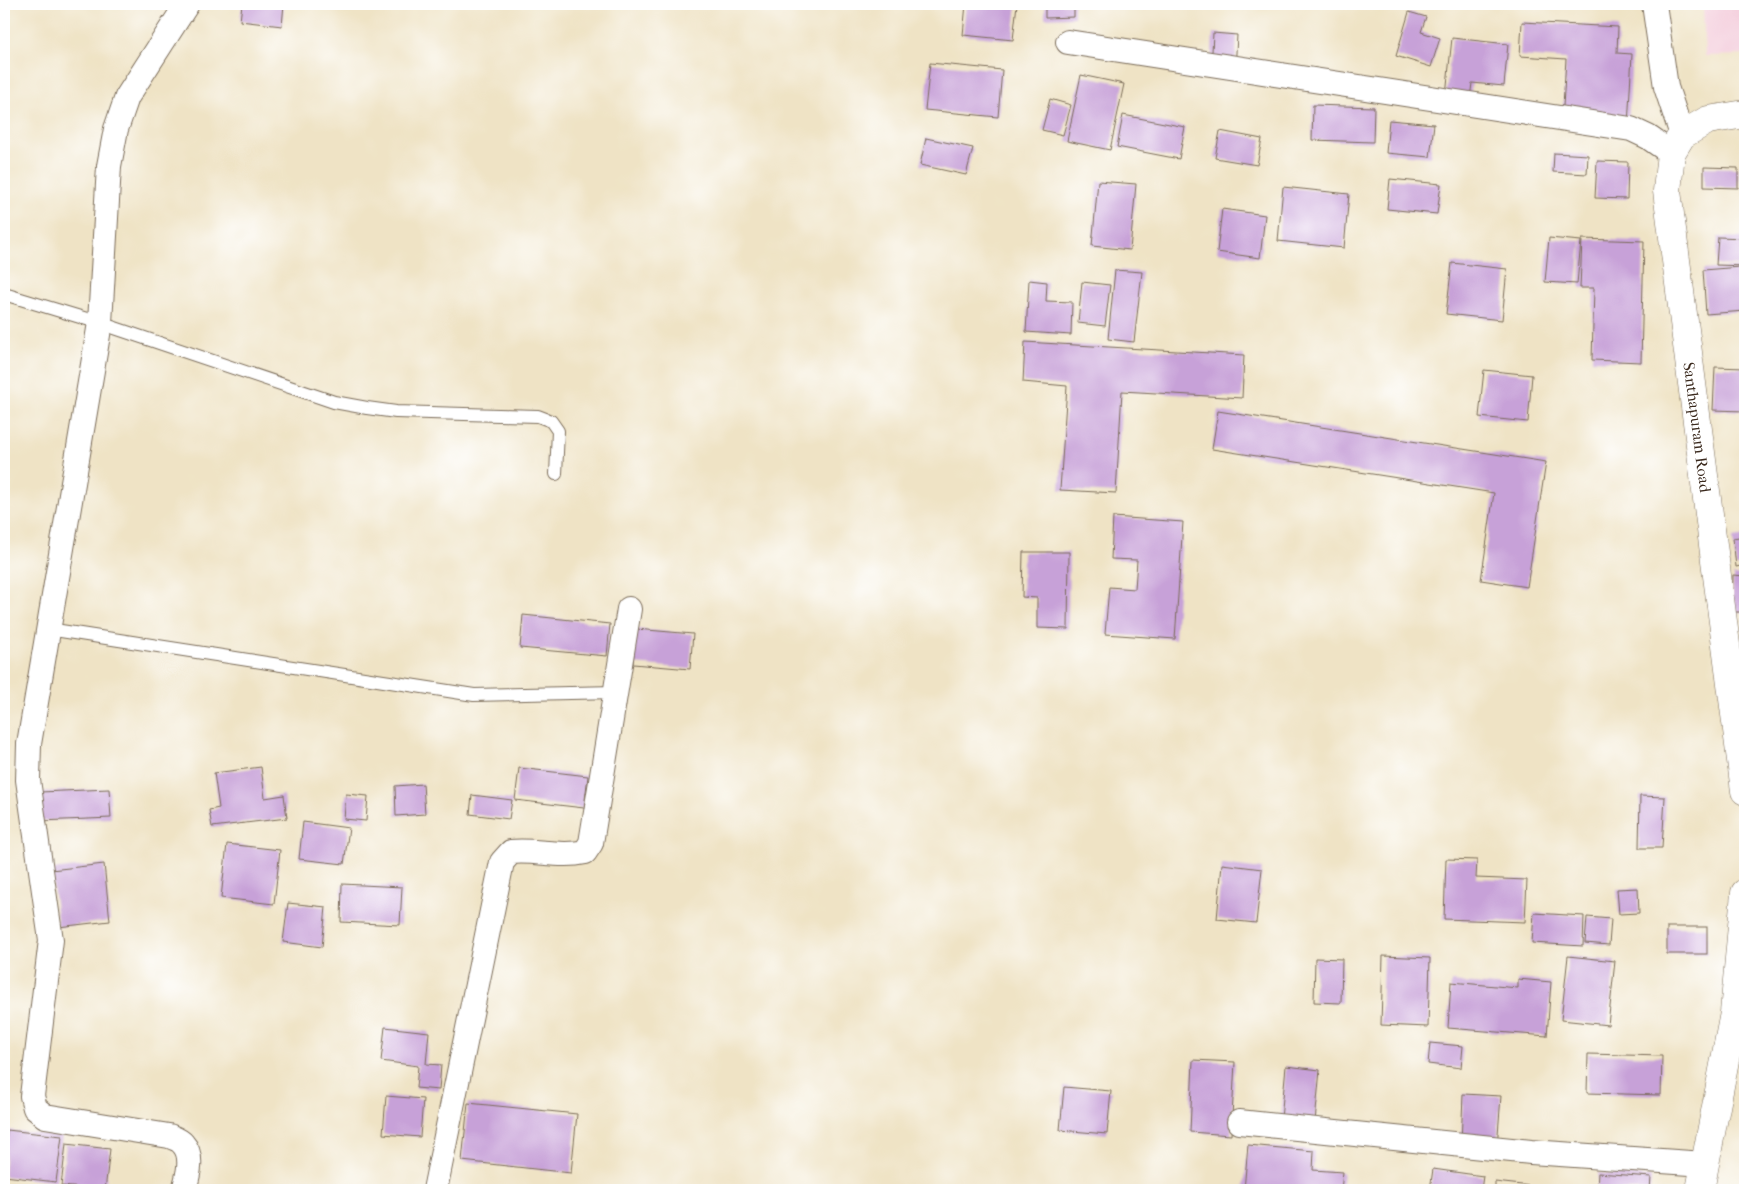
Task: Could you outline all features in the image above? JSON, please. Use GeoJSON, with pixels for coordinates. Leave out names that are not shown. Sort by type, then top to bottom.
{"type":"FeatureCollection","features":[{"type":"Feature","properties":{"kind":"main road"},"geometry":{"type":"LineString","coordinates":[[1677,144],[1708,120],[1745,114]]}},
{"type":"Feature","properties":{"kind":"main road","name":"Santhapuram Road"},"geometry":{"type":"LineString","coordinates":[[1677,144],[1667,191],[1745,791]]}},
{"type":"Feature","properties":{"kind":"main road"},"geometry":{"type":"LineString","coordinates":[[1702,1177],[1740,1014],[1745,893]]}},
{"type":"Feature","properties":{"kind":"street"},"geometry":{"type":"LineString","coordinates":[[184,1190],[189,1169],[189,1154],[183,1142],[169,1136],[45,1116],[35,1108],[32,1096],[51,940],[28,780],[29,744],[100,323],[109,166],[116,129],[127,97],[187,4]]}},
{"type":"Feature","properties":{"kind":"street"},"geometry":{"type":"LineString","coordinates":[[1068,42],[1631,129],[1648,137],[1677,144],[1666,87],[1654,4]]}},
{"type":"Feature","properties":{"kind":"street"},"geometry":{"type":"LineString","coordinates":[[435,1190],[502,862],[511,852],[525,850],[573,855],[584,852],[591,843],[629,609]]}},
{"type":"Feature","properties":{"kind":"street"},"geometry":{"type":"LineString","coordinates":[[1239,1122],[1530,1152],[1702,1177]]}},
{"type":"Feature","properties":{"kind":"lane"},"geometry":{"type":"LineString","coordinates":[[4,294],[100,323],[334,402],[396,412],[538,416],[551,421],[558,431],[556,474]]}},
{"type":"Feature","properties":{"kind":"lane"},"geometry":{"type":"LineString","coordinates":[[48,629],[474,696],[616,692]]}},
{"type":"Feature","properties":{"kind":"shaded area"},"geometry":{"type":"Polygon","coordinates":[[[1703,4],[1745,4],[1745,55],[1705,56],[1703,4]]]}},
{"type":"Feature","properties":{"kind":"building"},"geometry":{"type":"Polygon","coordinates":[[[242,4],[284,4],[282,26],[240,21],[242,4]]]}},
{"type":"Feature","properties":{"kind":"building"},"geometry":{"type":"Polygon","coordinates":[[[966,4],[1017,4],[1013,40],[963,35],[966,4]]]}},
{"type":"Feature","properties":{"kind":"building"},"geometry":{"type":"Polygon","coordinates":[[[1045,4],[1074,4],[1074,17],[1045,18],[1045,4]]]}},
{"type":"Feature","properties":{"kind":"building"},"geometry":{"type":"Polygon","coordinates":[[[1409,12],[1426,17],[1421,32],[1440,38],[1431,67],[1396,56],[1409,12]]]}},
{"type":"Feature","properties":{"kind":"building"},"geometry":{"type":"Polygon","coordinates":[[[1522,22],[1618,27],[1617,53],[1632,54],[1628,126],[1562,122],[1566,59],[1520,56],[1522,22]]]}},
{"type":"Feature","properties":{"kind":"building"},"geometry":{"type":"Polygon","coordinates":[[[1213,33],[1237,35],[1235,71],[1211,70],[1213,33]]]}},
{"type":"Feature","properties":{"kind":"building"},"geometry":{"type":"Polygon","coordinates":[[[1452,38],[1508,44],[1504,86],[1472,83],[1469,106],[1445,104],[1452,38]]]}},
{"type":"Feature","properties":{"kind":"building"},"geometry":{"type":"Polygon","coordinates":[[[930,63],[1002,70],[998,117],[925,110],[930,63]]]}},
{"type":"Feature","properties":{"kind":"building"},"geometry":{"type":"Polygon","coordinates":[[[1081,75],[1124,84],[1110,150],[1067,141],[1081,75]]]}},
{"type":"Feature","properties":{"kind":"building"},"geometry":{"type":"Polygon","coordinates":[[[1050,99],[1071,105],[1063,135],[1042,130],[1050,99]]]}},
{"type":"Feature","properties":{"kind":"building"},"geometry":{"type":"Polygon","coordinates":[[[1313,105],[1374,107],[1373,142],[1312,140],[1313,105]]]}},
{"type":"Feature","properties":{"kind":"building"},"geometry":{"type":"Polygon","coordinates":[[[1123,115],[1185,127],[1179,159],[1117,147],[1123,115]]]}},
{"type":"Feature","properties":{"kind":"building"},"geometry":{"type":"Polygon","coordinates":[[[1389,120],[1434,124],[1430,157],[1386,153],[1389,120]]]}},
{"type":"Feature","properties":{"kind":"building"},"geometry":{"type":"Polygon","coordinates":[[[1220,131],[1262,139],[1257,165],[1215,158],[1220,131]]]}},
{"type":"Feature","properties":{"kind":"building"},"geometry":{"type":"Polygon","coordinates":[[[926,138],[973,148],[966,175],[920,165],[926,138]]]}},
{"type":"Feature","properties":{"kind":"building"},"geometry":{"type":"Polygon","coordinates":[[[1554,153],[1588,155],[1587,174],[1553,172],[1554,153]]]}},
{"type":"Feature","properties":{"kind":"building"},"geometry":{"type":"Polygon","coordinates":[[[1597,161],[1628,162],[1627,199],[1595,198],[1597,161]]]}},
{"type":"Feature","properties":{"kind":"building"},"geometry":{"type":"Polygon","coordinates":[[[1704,167],[1738,168],[1738,188],[1704,187],[1704,167]]]}},
{"type":"Feature","properties":{"kind":"building"},"geometry":{"type":"Polygon","coordinates":[[[1390,179],[1441,184],[1437,214],[1387,209],[1390,179]]]}},
{"type":"Feature","properties":{"kind":"building"},"geometry":{"type":"Polygon","coordinates":[[[1098,181],[1136,184],[1130,250],[1092,246],[1098,181]]]}},
{"type":"Feature","properties":{"kind":"building"},"geometry":{"type":"Polygon","coordinates":[[[1283,187],[1349,194],[1344,248],[1278,241],[1283,187]]]}},
{"type":"Feature","properties":{"kind":"building"},"geometry":{"type":"Polygon","coordinates":[[[1222,209],[1265,215],[1260,258],[1217,252],[1222,209]]]}},
{"type":"Feature","properties":{"kind":"building"},"geometry":{"type":"Polygon","coordinates":[[[1718,237],[1745,238],[1745,266],[1716,265],[1718,237]]]}},
{"type":"Feature","properties":{"kind":"building"},"geometry":{"type":"Polygon","coordinates":[[[1549,238],[1581,241],[1577,284],[1545,282],[1549,238]]]}},
{"type":"Feature","properties":{"kind":"building"},"geometry":{"type":"Polygon","coordinates":[[[1582,239],[1644,241],[1641,362],[1592,360],[1594,288],[1580,288],[1582,239]]]}},
{"type":"Feature","properties":{"kind":"building"},"geometry":{"type":"Polygon","coordinates":[[[1452,263],[1507,269],[1502,320],[1446,314],[1452,263]]]}},
{"type":"Feature","properties":{"kind":"building"},"geometry":{"type":"Polygon","coordinates":[[[1740,267],[1742,279],[1745,279],[1745,311],[1706,314],[1703,270],[1740,267]]]}},
{"type":"Feature","properties":{"kind":"building"},"geometry":{"type":"Polygon","coordinates":[[[1115,270],[1142,272],[1134,342],[1108,339],[1115,270]]]}},
{"type":"Feature","properties":{"kind":"building"},"geometry":{"type":"Polygon","coordinates":[[[1029,280],[1047,282],[1046,301],[1072,302],[1071,335],[1026,332],[1029,280]]]}},
{"type":"Feature","properties":{"kind":"building"},"geometry":{"type":"Polygon","coordinates":[[[1082,282],[1110,285],[1105,326],[1078,323],[1082,282]]]}},
{"type":"Feature","properties":{"kind":"building"},"geometry":{"type":"Polygon","coordinates":[[[1025,342],[1244,355],[1242,398],[1122,391],[1116,493],[1060,490],[1067,386],[1023,382],[1025,342]]]}},
{"type":"Feature","properties":{"kind":"building"},"geometry":{"type":"Polygon","coordinates":[[[1715,367],[1745,368],[1745,411],[1713,410],[1715,367]]]}},
{"type":"Feature","properties":{"kind":"building"},"geometry":{"type":"Polygon","coordinates":[[[1484,370],[1532,375],[1528,422],[1479,417],[1484,370]]]}},
{"type":"Feature","properties":{"kind":"building"},"geometry":{"type":"Polygon","coordinates":[[[1218,411],[1546,462],[1527,587],[1481,580],[1494,493],[1212,449],[1218,411]]]}},
{"type":"Feature","properties":{"kind":"building"},"geometry":{"type":"Polygon","coordinates":[[[1113,517],[1183,522],[1175,639],[1105,634],[1109,587],[1135,589],[1137,560],[1111,559],[1113,517]]]}},
{"type":"Feature","properties":{"kind":"building"},"geometry":{"type":"Polygon","coordinates":[[[1745,536],[1745,565],[1736,567],[1733,538],[1745,536]]]}},
{"type":"Feature","properties":{"kind":"building"},"geometry":{"type":"Polygon","coordinates":[[[1023,552],[1069,552],[1068,629],[1037,628],[1037,598],[1022,597],[1023,552]]]}},
{"type":"Feature","properties":{"kind":"building"},"geometry":{"type":"Polygon","coordinates":[[[1733,575],[1745,576],[1745,612],[1732,612],[1733,575]]]}},
{"type":"Feature","properties":{"kind":"building"},"geometry":{"type":"Polygon","coordinates":[[[523,615],[610,624],[607,656],[520,648],[523,615]]]}},
{"type":"Feature","properties":{"kind":"building"},"geometry":{"type":"Polygon","coordinates":[[[636,629],[693,634],[690,669],[633,664],[636,629]]]}},
{"type":"Feature","properties":{"kind":"building"},"geometry":{"type":"Polygon","coordinates":[[[261,767],[265,798],[284,795],[287,818],[212,827],[209,810],[219,808],[214,773],[261,767]]]}},
{"type":"Feature","properties":{"kind":"building"},"geometry":{"type":"Polygon","coordinates":[[[519,768],[588,776],[584,808],[515,800],[519,768]]]}},
{"type":"Feature","properties":{"kind":"building"},"geometry":{"type":"Polygon","coordinates":[[[423,784],[425,814],[396,816],[395,786],[423,784]]]}},
{"type":"Feature","properties":{"kind":"building"},"geometry":{"type":"Polygon","coordinates":[[[109,789],[111,818],[41,821],[40,792],[109,789]]]}},
{"type":"Feature","properties":{"kind":"building"},"geometry":{"type":"Polygon","coordinates":[[[346,794],[368,796],[366,821],[344,819],[346,794]]]}},
{"type":"Feature","properties":{"kind":"building"},"geometry":{"type":"Polygon","coordinates":[[[472,795],[512,800],[509,819],[470,814],[472,795]]]}},
{"type":"Feature","properties":{"kind":"building"},"geometry":{"type":"Polygon","coordinates":[[[1640,796],[1665,797],[1662,848],[1639,848],[1640,796]]]}},
{"type":"Feature","properties":{"kind":"building"},"geometry":{"type":"Polygon","coordinates":[[[303,822],[349,828],[344,864],[299,859],[303,822]]]}},
{"type":"Feature","properties":{"kind":"building"},"geometry":{"type":"Polygon","coordinates":[[[227,844],[280,850],[274,904],[221,898],[227,844]]]}},
{"type":"Feature","properties":{"kind":"building"},"geometry":{"type":"Polygon","coordinates":[[[1446,859],[1477,860],[1476,878],[1527,880],[1525,922],[1444,919],[1446,859]]]}},
{"type":"Feature","properties":{"kind":"building"},"geometry":{"type":"Polygon","coordinates":[[[104,864],[110,921],[58,927],[51,870],[104,864]]]}},
{"type":"Feature","properties":{"kind":"building"},"geometry":{"type":"Polygon","coordinates":[[[1222,864],[1262,869],[1256,923],[1217,919],[1222,864]]]}},
{"type":"Feature","properties":{"kind":"building"},"geometry":{"type":"Polygon","coordinates":[[[342,884],[402,887],[400,925],[341,922],[342,884]]]}},
{"type":"Feature","properties":{"kind":"building"},"geometry":{"type":"Polygon","coordinates":[[[1638,888],[1639,913],[1619,914],[1617,889],[1638,888]]]}},
{"type":"Feature","properties":{"kind":"building"},"geometry":{"type":"Polygon","coordinates":[[[288,903],[326,907],[322,947],[283,942],[288,903]]]}},
{"type":"Feature","properties":{"kind":"building"},"geometry":{"type":"Polygon","coordinates":[[[1534,913],[1584,916],[1583,946],[1532,943],[1534,913]]]}},
{"type":"Feature","properties":{"kind":"building"},"geometry":{"type":"Polygon","coordinates":[[[1587,917],[1611,919],[1609,945],[1585,943],[1587,917]]]}},
{"type":"Feature","properties":{"kind":"building"},"geometry":{"type":"Polygon","coordinates":[[[1667,927],[1707,927],[1707,954],[1667,954],[1667,927]]]}},
{"type":"Feature","properties":{"kind":"building"},"geometry":{"type":"Polygon","coordinates":[[[1383,956],[1430,958],[1428,1027],[1381,1025],[1383,956]]]}},
{"type":"Feature","properties":{"kind":"building"},"geometry":{"type":"Polygon","coordinates":[[[1568,956],[1615,961],[1608,1025],[1561,1020],[1568,956]]]}},
{"type":"Feature","properties":{"kind":"building"},"geometry":{"type":"Polygon","coordinates":[[[1315,958],[1342,959],[1341,1003],[1314,1002],[1315,958]]]}},
{"type":"Feature","properties":{"kind":"building"},"geometry":{"type":"Polygon","coordinates":[[[1518,979],[1551,982],[1547,1036],[1448,1028],[1451,982],[1518,988],[1518,979]]]}},
{"type":"Feature","properties":{"kind":"building"},"geometry":{"type":"Polygon","coordinates":[[[385,1027],[429,1032],[426,1064],[441,1065],[439,1090],[416,1088],[418,1066],[381,1061],[385,1027]]]}},
{"type":"Feature","properties":{"kind":"building"},"geometry":{"type":"Polygon","coordinates":[[[1430,1043],[1463,1046],[1461,1068],[1428,1064],[1430,1043]]]}},
{"type":"Feature","properties":{"kind":"building"},"geometry":{"type":"Polygon","coordinates":[[[1588,1054],[1662,1056],[1661,1095],[1587,1093],[1588,1054]]]}},
{"type":"Feature","properties":{"kind":"building"},"geometry":{"type":"Polygon","coordinates":[[[1193,1060],[1235,1062],[1231,1135],[1190,1132],[1193,1060]]]}},
{"type":"Feature","properties":{"kind":"building"},"geometry":{"type":"Polygon","coordinates":[[[1286,1066],[1320,1070],[1315,1122],[1281,1119],[1286,1066]]]}},
{"type":"Feature","properties":{"kind":"building"},"geometry":{"type":"Polygon","coordinates":[[[1064,1087],[1111,1091],[1107,1134],[1060,1130],[1064,1087]]]}},
{"type":"Feature","properties":{"kind":"building"},"geometry":{"type":"Polygon","coordinates":[[[1463,1094],[1501,1096],[1497,1147],[1461,1145],[1463,1094]]]}},
{"type":"Feature","properties":{"kind":"building"},"geometry":{"type":"Polygon","coordinates":[[[386,1096],[423,1099],[420,1137],[383,1134],[386,1096]]]}},
{"type":"Feature","properties":{"kind":"building"},"geometry":{"type":"Polygon","coordinates":[[[468,1103],[577,1114],[571,1173],[462,1161],[468,1103]]]}},
{"type":"Feature","properties":{"kind":"building"},"geometry":{"type":"Polygon","coordinates":[[[7,1130],[62,1136],[56,1182],[4,1176],[7,1130]]]}},
{"type":"Feature","properties":{"kind":"building"},"geometry":{"type":"Polygon","coordinates":[[[66,1144],[110,1149],[105,1190],[61,1186],[66,1144]]]}},
{"type":"Feature","properties":{"kind":"building"},"geometry":{"type":"Polygon","coordinates":[[[1248,1145],[1314,1151],[1313,1170],[1343,1172],[1341,1190],[1244,1190],[1248,1145]]]}},
{"type":"Feature","properties":{"kind":"building"},"geometry":{"type":"Polygon","coordinates":[[[1433,1169],[1483,1176],[1481,1190],[1430,1190],[1433,1169]]]}},
{"type":"Feature","properties":{"kind":"building"},"geometry":{"type":"Polygon","coordinates":[[[1598,1173],[1651,1177],[1650,1190],[1597,1190],[1598,1173]]]}},
{"type":"Feature","properties":{"kind":"building"},"geometry":{"type":"Polygon","coordinates":[[[1495,1182],[1531,1186],[1530,1190],[1495,1190],[1495,1182]]]}}]}
